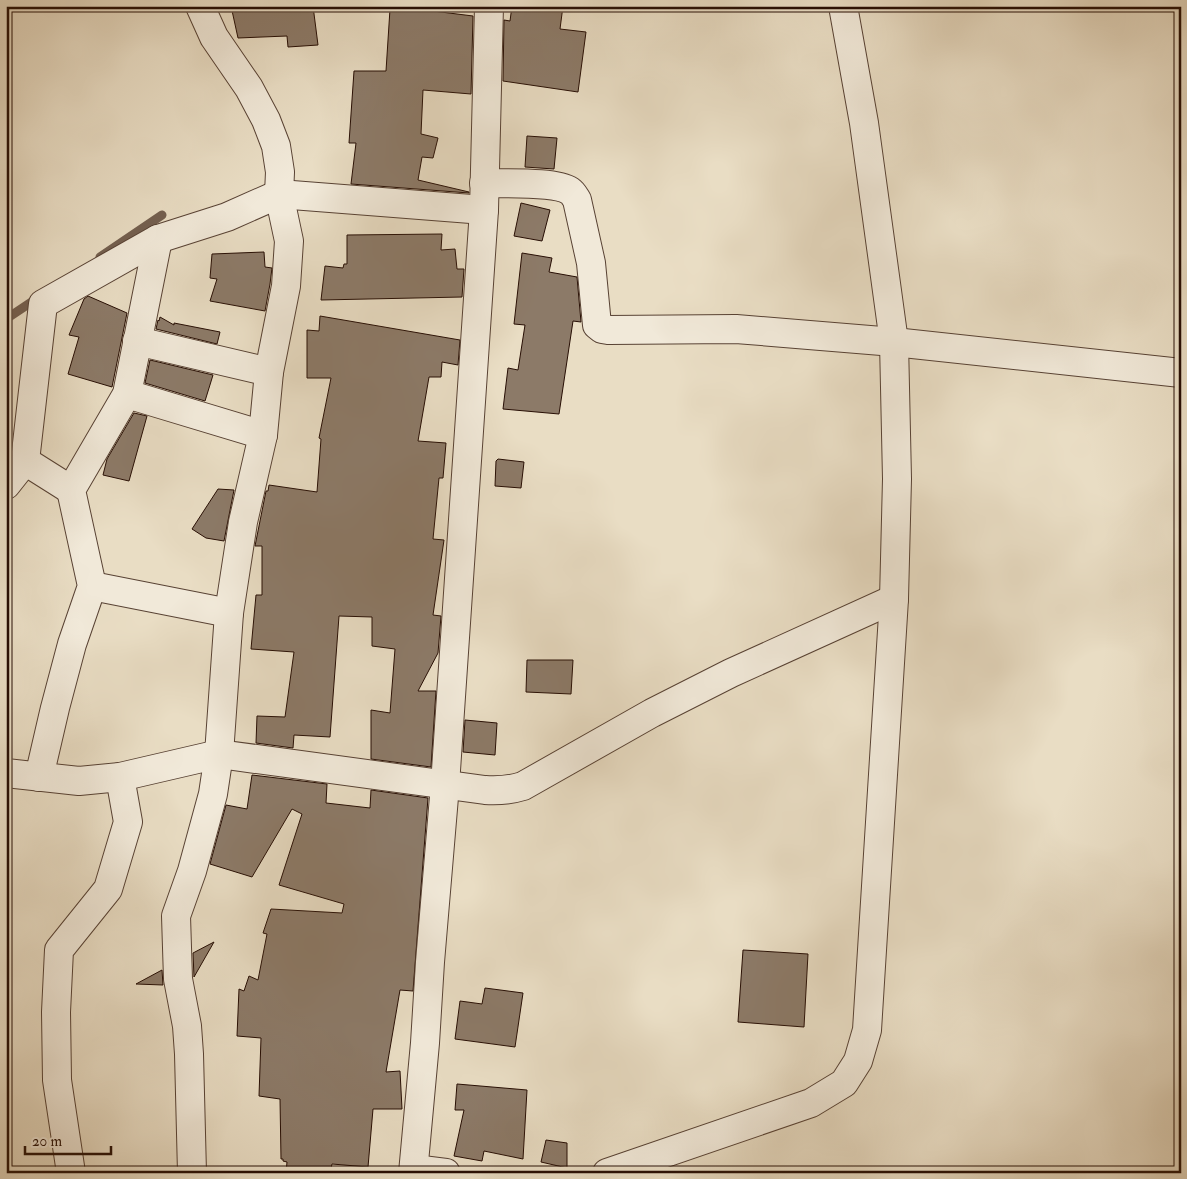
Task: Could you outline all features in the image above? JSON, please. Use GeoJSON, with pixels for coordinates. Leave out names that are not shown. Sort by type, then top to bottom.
{"type":"FeatureCollection","features":[{"type":"Feature","properties":{"kind":"street"},"geometry":{"type":"LineString","coordinates":[[192,1173],[189,1054],[187,1026],[178,979],[176,916],[192,871],[213,794],[219,754],[229,614],[243,522],[263,435],[269,372],[287,277],[289,241],[279,194],[280,172],[276,146],[266,120],[249,88],[214,37],[200,6]]}},
{"type":"Feature","properties":{"kind":"street"},"geometry":{"type":"LineString","coordinates":[[446,1173],[413,1171],[445,785],[484,210],[489,6]]}},
{"type":"Feature","properties":{"kind":"street"},"geometry":{"type":"LineString","coordinates":[[607,1173],[812,1103],[844,1083],[858,1061],[867,1030],[894,599],[897,479],[894,342],[864,123],[843,6]]}},
{"type":"Feature","properties":{"kind":"street"},"geometry":{"type":"LineString","coordinates":[[484,183],[554,186],[569,190],[574,194],[591,263],[597,325],[602,329],[736,329],[894,342],[1181,373]]}},
{"type":"Feature","properties":{"kind":"street"},"geometry":{"type":"LineString","coordinates":[[6,485],[26,461],[44,304],[158,239],[227,217],[279,194],[484,210]]}},
{"type":"Feature","properties":{"kind":"street"},"geometry":{"type":"LineString","coordinates":[[39,777],[72,644],[92,586],[71,490],[127,394],[158,239]]}},
{"type":"Feature","properties":{"kind":"street"},"geometry":{"type":"LineString","coordinates":[[137,340],[269,372]]}},
{"type":"Feature","properties":{"kind":"street"},"geometry":{"type":"LineString","coordinates":[[127,394],[263,435]]}},
{"type":"Feature","properties":{"kind":"street"},"geometry":{"type":"LineString","coordinates":[[26,461],[71,490]]}},
{"type":"Feature","properties":{"kind":"street"},"geometry":{"type":"LineString","coordinates":[[92,586],[229,614]]}},
{"type":"Feature","properties":{"kind":"street"},"geometry":{"type":"LineString","coordinates":[[6,773],[79,781],[120,777],[219,754],[499,791],[523,786],[652,712],[731,673],[894,599]]}},
{"type":"Feature","properties":{"kind":"street"},"geometry":{"type":"LineString","coordinates":[[71,1173],[57,1080],[56,1012],[59,950],[108,889],[128,822],[120,777]]}},
{"type":"Feature","properties":{"kind":"building"},"geometry":{"type":"Polygon","coordinates":[[[231,6],[313,6],[318,45],[288,47],[287,36],[238,38],[231,6]]]}},
{"type":"Feature","properties":{"kind":"building"},"geometry":{"type":"Polygon","coordinates":[[[512,6],[563,6],[560,29],[586,32],[578,92],[503,81],[504,20],[510,21],[512,6]]]}},
{"type":"Feature","properties":{"kind":"building"},"geometry":{"type":"Polygon","coordinates":[[[409,8],[473,16],[471,94],[423,90],[421,134],[438,138],[433,158],[422,157],[418,180],[469,193],[351,184],[356,143],[349,143],[354,71],[386,71],[390,9],[409,10],[409,8]]]}},
{"type":"Feature","properties":{"kind":"building"},"geometry":{"type":"Polygon","coordinates":[[[527,136],[557,138],[554,169],[525,167],[527,136]]]}},
{"type":"Feature","properties":{"kind":"building"},"geometry":{"type":"Polygon","coordinates":[[[521,203],[550,210],[542,241],[514,236],[521,203]]]}},
{"type":"Feature","properties":{"kind":"building"},"geometry":{"type":"Polygon","coordinates":[[[442,234],[441,250],[455,249],[457,269],[464,269],[462,297],[321,300],[325,266],[343,268],[344,264],[347,264],[347,235],[442,234]]]}},
{"type":"Feature","properties":{"kind":"building"},"geometry":{"type":"Polygon","coordinates":[[[264,252],[265,267],[272,268],[265,311],[210,301],[217,279],[210,278],[212,254],[264,252]]]}},
{"type":"Feature","properties":{"kind":"building"},"geometry":{"type":"Polygon","coordinates":[[[522,253],[552,258],[549,272],[577,277],[581,322],[573,321],[559,414],[503,409],[508,368],[518,370],[525,325],[514,324],[522,253]]]}},
{"type":"Feature","properties":{"kind":"building"},"geometry":{"type":"Polygon","coordinates":[[[88,296],[127,313],[112,387],[68,374],[79,337],[69,335],[84,299],[88,296]]]}},
{"type":"Feature","properties":{"kind":"building"},"geometry":{"type":"Polygon","coordinates":[[[320,316],[460,340],[458,365],[442,362],[441,377],[429,377],[418,441],[446,443],[443,478],[439,478],[433,539],[444,540],[433,615],[441,616],[438,653],[418,691],[436,691],[431,767],[371,759],[371,710],[390,713],[395,649],[372,646],[372,617],[339,616],[330,737],[294,735],[293,748],[256,743],[257,716],[285,717],[294,652],[251,649],[256,595],[262,595],[262,546],[255,546],[266,491],[268,491],[269,485],[317,492],[321,439],[319,438],[331,378],[307,378],[307,330],[319,331],[320,316]]]}},
{"type":"Feature","properties":{"kind":"building"},"geometry":{"type":"Polygon","coordinates":[[[160,317],[174,325],[174,323],[220,332],[217,344],[156,329],[160,317]]]}},
{"type":"Feature","properties":{"kind":"building"},"geometry":{"type":"Polygon","coordinates":[[[150,360],[213,375],[205,401],[145,383],[150,360]]]}},
{"type":"Feature","properties":{"kind":"building"},"geometry":{"type":"Polygon","coordinates":[[[134,413],[147,416],[129,481],[103,475],[107,459],[134,413]]]}},
{"type":"Feature","properties":{"kind":"building"},"geometry":{"type":"Polygon","coordinates":[[[498,459],[524,462],[521,488],[495,486],[496,461],[498,459]]]}},
{"type":"Feature","properties":{"kind":"building"},"geometry":{"type":"Polygon","coordinates":[[[218,489],[234,490],[224,541],[206,538],[192,529],[218,489]]]}},
{"type":"Feature","properties":{"kind":"building"},"geometry":{"type":"Polygon","coordinates":[[[527,660],[573,660],[571,694],[526,692],[527,660]]]}},
{"type":"Feature","properties":{"kind":"building"},"geometry":{"type":"Polygon","coordinates":[[[465,720],[497,723],[495,755],[463,752],[465,720]]]}},
{"type":"Feature","properties":{"kind":"building"},"geometry":{"type":"Polygon","coordinates":[[[252,775],[327,784],[326,803],[370,808],[371,790],[428,798],[413,991],[400,990],[386,1072],[400,1071],[402,1109],[373,1109],[368,1167],[332,1164],[330,1173],[286,1173],[287,1162],[281,1159],[280,1099],[259,1096],[261,1038],[237,1036],[239,989],[244,991],[249,976],[258,980],[267,934],[263,933],[271,909],[342,913],[344,904],[279,885],[302,814],[292,809],[252,877],[210,864],[226,805],[247,809],[252,775]]]}},
{"type":"Feature","properties":{"kind":"building"},"geometry":{"type":"Polygon","coordinates":[[[214,942],[194,977],[193,953],[214,942]]]}},
{"type":"Feature","properties":{"kind":"building"},"geometry":{"type":"Polygon","coordinates":[[[743,950],[808,954],[804,1027],[738,1022],[743,950]]]}},
{"type":"Feature","properties":{"kind":"building"},"geometry":{"type":"Polygon","coordinates":[[[162,970],[163,985],[136,984],[162,970]]]}},
{"type":"Feature","properties":{"kind":"building"},"geometry":{"type":"Polygon","coordinates":[[[485,988],[523,993],[515,1047],[455,1039],[460,1001],[482,1004],[485,988]]]}},
{"type":"Feature","properties":{"kind":"building"},"geometry":{"type":"Polygon","coordinates":[[[457,1084],[527,1090],[523,1159],[484,1151],[482,1161],[454,1156],[464,1110],[455,1110],[457,1084]]]}},
{"type":"Feature","properties":{"kind":"building"},"geometry":{"type":"Polygon","coordinates":[[[546,1140],[567,1143],[567,1168],[541,1162],[546,1140]]]}},
{"type":"Feature","properties":{"kind":"waterway"},"geometry":{"type":"LineString","coordinates":[[100,257],[162,215]]}},
{"type":"Feature","properties":{"kind":"waterway"},"geometry":{"type":"LineString","coordinates":[[6,319],[39,297]]}}]}
